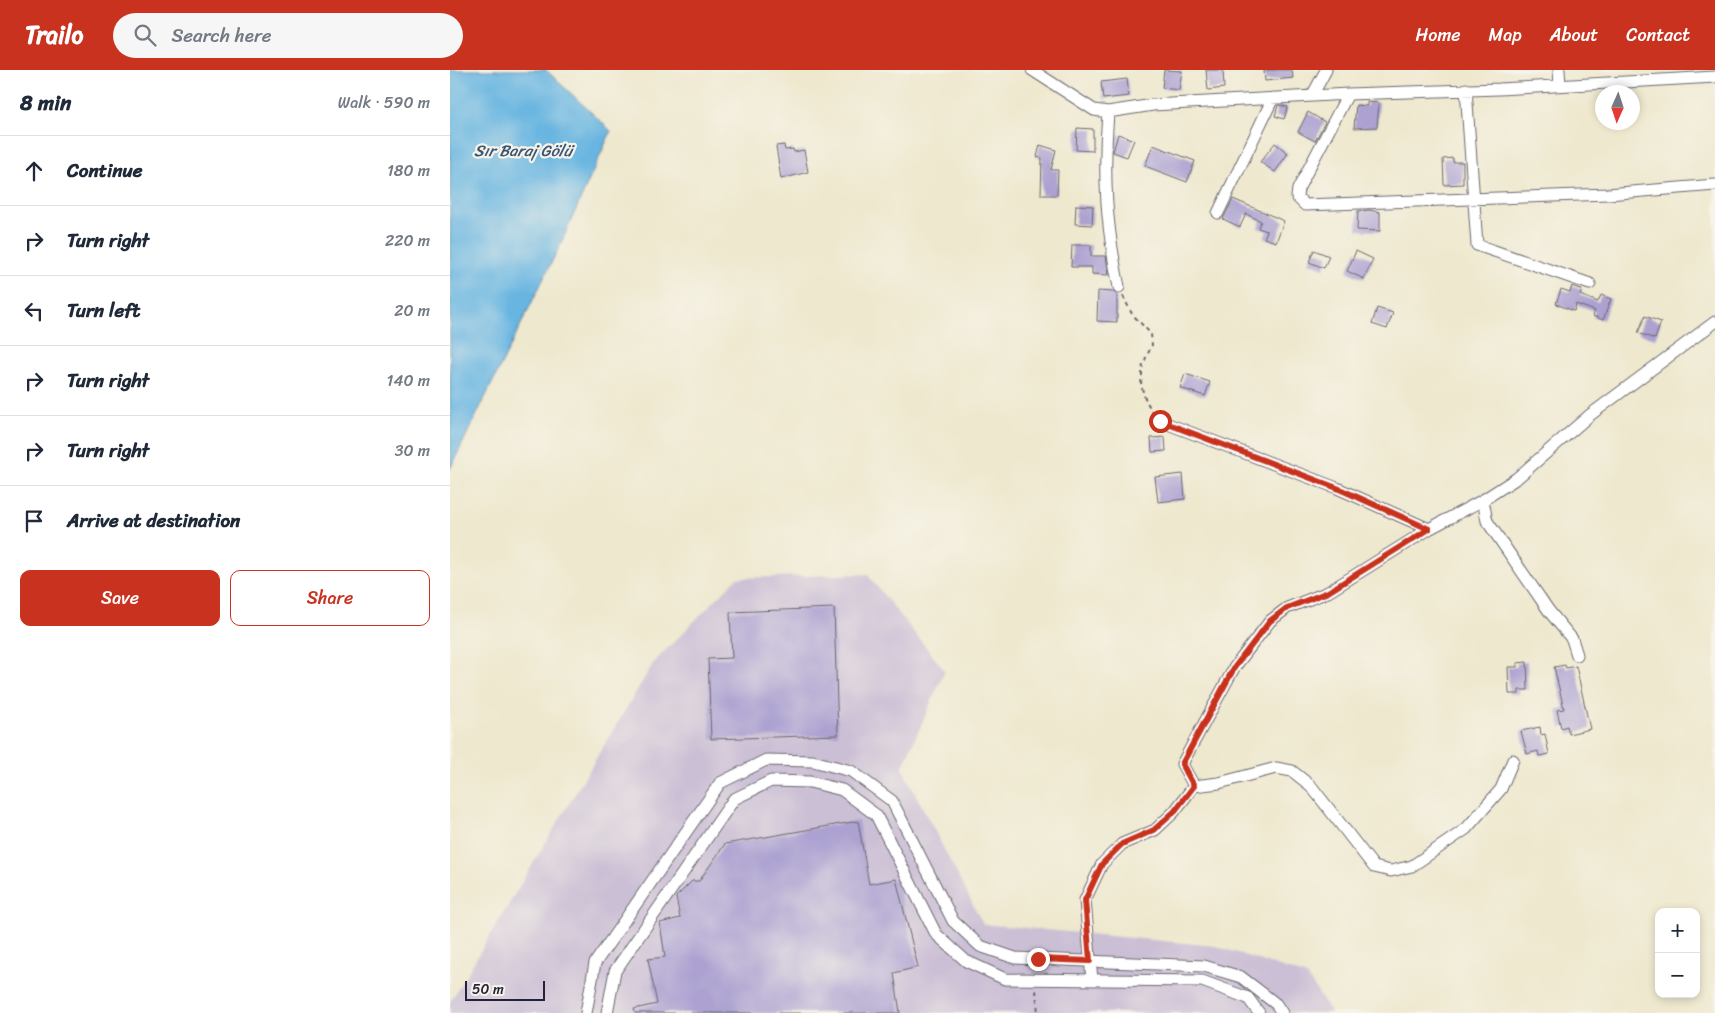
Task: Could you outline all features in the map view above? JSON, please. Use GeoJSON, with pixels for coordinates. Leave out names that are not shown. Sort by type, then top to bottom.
{"type":"FeatureCollection","features":[{"type":"Feature","properties":{"kind":"street"},"geometry":{"type":"LineString","coordinates":[[1032,70],[1094,110],[1108,112],[1153,105],[1273,98],[1560,86],[1715,77]]}},
{"type":"Feature","properties":{"kind":"street"},"geometry":{"type":"LineString","coordinates":[[1312,96],[1326,70]]}},
{"type":"Feature","properties":{"kind":"street"},"geometry":{"type":"LineString","coordinates":[[1559,70],[1560,86]]}},
{"type":"Feature","properties":{"kind":"street"},"geometry":{"type":"LineString","coordinates":[[1466,89],[1472,200],[1477,244],[1590,284]]}},
{"type":"Feature","properties":{"kind":"street"},"geometry":{"type":"LineString","coordinates":[[1348,94],[1298,189],[1296,197],[1301,203],[1319,205],[1472,200],[1608,194],[1715,185]]}},
{"type":"Feature","properties":{"kind":"street"},"geometry":{"type":"LineString","coordinates":[[1218,213],[1273,98]]}},
{"type":"Feature","properties":{"kind":"street"},"geometry":{"type":"LineString","coordinates":[[1108,112],[1105,165],[1107,228],[1119,287]]}},
{"type":"Feature","properties":{"kind":"street"},"geometry":{"type":"LineString","coordinates":[[1194,786],[1182,764],[1234,668],[1270,621],[1287,608],[1336,588],[1429,529],[1483,500],[1517,478],[1590,415],[1715,322]]}},
{"type":"Feature","properties":{"kind":"street"},"geometry":{"type":"LineString","coordinates":[[1160,421],[1337,488],[1429,529]]}},
{"type":"Feature","properties":{"kind":"street"},"geometry":{"type":"LineString","coordinates":[[1483,500],[1487,521],[1549,611],[1572,639],[1576,655]]}},
{"type":"Feature","properties":{"kind":"street"},"geometry":{"type":"LineString","coordinates":[[586,1013],[595,963],[720,783],[766,760],[813,761],[851,770],[892,801],[953,921],[980,946],[1015,958],[1204,966],[1241,977],[1276,1004],[1282,1013]]}},
{"type":"Feature","properties":{"kind":"street"},"geometry":{"type":"LineString","coordinates":[[1092,980],[1085,900],[1102,864],[1122,844],[1154,830],[1174,812],[1194,786],[1219,783],[1276,768],[1292,771],[1312,786],[1374,867],[1391,871],[1412,866],[1466,829],[1501,788],[1513,760]]}},
{"type":"Feature","properties":{"kind":"street"},"geometry":{"type":"LineString","coordinates":[[607,1013],[615,971],[734,799],[771,781],[810,782],[842,790],[876,815],[936,934],[966,961],[1005,979],[1202,981],[1248,998],[1259,1013]]}},
{"type":"Feature","properties":{"kind":"path"},"geometry":{"type":"LineString","coordinates":[[1119,287],[1127,307],[1151,334],[1152,345],[1143,364],[1141,384],[1148,407],[1160,421]]}},
{"type":"Feature","properties":{"kind":"shaded area"},"geometry":{"type":"Polygon","coordinates":[[[867,574],[945,671],[902,768],[983,924],[1216,946],[1307,976],[1331,1013],[450,1013],[450,1002],[654,662],[737,578],[867,574]]]}},
{"type":"Feature","properties":{"kind":"water","name":"Sır Baraj Gölü"},"geometry":{"type":"Polygon","coordinates":[[[450,70],[546,70],[611,131],[561,243],[450,469],[450,70]]]}},
{"type":"Feature","properties":{"kind":"building"},"geometry":{"type":"Polygon","coordinates":[[[1164,70],[1182,71],[1179,90],[1162,88],[1164,70]]]}},
{"type":"Feature","properties":{"kind":"building"},"geometry":{"type":"Polygon","coordinates":[[[1206,70],[1223,70],[1224,88],[1208,90],[1206,70]]]}},
{"type":"Feature","properties":{"kind":"building"},"geometry":{"type":"Polygon","coordinates":[[[1264,70],[1292,70],[1293,78],[1265,81],[1264,70]]]}},
{"type":"Feature","properties":{"kind":"building"},"geometry":{"type":"Polygon","coordinates":[[[1127,79],[1129,96],[1103,99],[1101,82],[1127,79]]]}},
{"type":"Feature","properties":{"kind":"building"},"geometry":{"type":"Polygon","coordinates":[[[1367,102],[1379,103],[1377,127],[1354,128],[1356,105],[1367,106],[1367,102]]]}},
{"type":"Feature","properties":{"kind":"building"},"geometry":{"type":"Polygon","coordinates":[[[1278,105],[1288,107],[1284,119],[1275,116],[1278,105]]]}},
{"type":"Feature","properties":{"kind":"building"},"geometry":{"type":"Polygon","coordinates":[[[1308,112],[1325,122],[1315,141],[1298,132],[1308,112]]]}},
{"type":"Feature","properties":{"kind":"building"},"geometry":{"type":"Polygon","coordinates":[[[1077,128],[1093,129],[1093,151],[1076,150],[1077,128]]]}},
{"type":"Feature","properties":{"kind":"building"},"geometry":{"type":"Polygon","coordinates":[[[1118,134],[1134,140],[1127,157],[1113,152],[1118,134]]]}},
{"type":"Feature","properties":{"kind":"building"},"geometry":{"type":"Polygon","coordinates":[[[1275,143],[1288,153],[1275,172],[1260,162],[1275,143]]]}},
{"type":"Feature","properties":{"kind":"building"},"geometry":{"type":"Polygon","coordinates":[[[784,145],[785,150],[793,149],[794,152],[804,150],[808,172],[781,179],[776,146],[784,145]]]}},
{"type":"Feature","properties":{"kind":"building"},"geometry":{"type":"Polygon","coordinates":[[[1040,145],[1056,150],[1051,170],[1058,170],[1057,195],[1041,195],[1042,158],[1037,157],[1040,145]]]}},
{"type":"Feature","properties":{"kind":"building"},"geometry":{"type":"Polygon","coordinates":[[[1153,145],[1195,161],[1187,182],[1145,166],[1153,145]]]}},
{"type":"Feature","properties":{"kind":"building"},"geometry":{"type":"Polygon","coordinates":[[[1453,158],[1453,162],[1463,162],[1463,184],[1444,185],[1443,159],[1453,158]]]}},
{"type":"Feature","properties":{"kind":"building"},"geometry":{"type":"Polygon","coordinates":[[[1233,199],[1284,221],[1276,242],[1264,238],[1267,231],[1258,228],[1261,221],[1246,214],[1240,227],[1223,219],[1233,199]]]}},
{"type":"Feature","properties":{"kind":"building"},"geometry":{"type":"Polygon","coordinates":[[[1076,205],[1093,206],[1092,225],[1075,224],[1076,205]]]}},
{"type":"Feature","properties":{"kind":"building"},"geometry":{"type":"Polygon","coordinates":[[[1358,211],[1380,212],[1380,231],[1357,230],[1358,211]]]}},
{"type":"Feature","properties":{"kind":"building"},"geometry":{"type":"Polygon","coordinates":[[[1072,245],[1091,245],[1091,256],[1106,256],[1109,275],[1092,274],[1092,267],[1071,267],[1072,245]]]}},
{"type":"Feature","properties":{"kind":"building"},"geometry":{"type":"Polygon","coordinates":[[[1314,250],[1329,256],[1324,268],[1309,262],[1314,250]]]}},
{"type":"Feature","properties":{"kind":"building"},"geometry":{"type":"Polygon","coordinates":[[[1356,251],[1373,259],[1364,279],[1347,271],[1356,251]]]}},
{"type":"Feature","properties":{"kind":"building"},"geometry":{"type":"Polygon","coordinates":[[[1572,286],[1582,290],[1580,295],[1598,302],[1601,295],[1611,299],[1603,320],[1593,316],[1595,311],[1576,304],[1574,311],[1556,304],[1561,289],[1570,292],[1572,286]]]}},
{"type":"Feature","properties":{"kind":"building"},"geometry":{"type":"Polygon","coordinates":[[[1098,291],[1117,294],[1117,322],[1097,321],[1098,291]]]}},
{"type":"Feature","properties":{"kind":"building"},"geometry":{"type":"Polygon","coordinates":[[[1377,308],[1393,313],[1387,329],[1372,324],[1377,308]]]}},
{"type":"Feature","properties":{"kind":"building"},"geometry":{"type":"Polygon","coordinates":[[[1645,316],[1661,322],[1655,339],[1638,333],[1645,316]]]}},
{"type":"Feature","properties":{"kind":"building"},"geometry":{"type":"Polygon","coordinates":[[[1185,374],[1210,382],[1205,396],[1180,388],[1185,374]]]}},
{"type":"Feature","properties":{"kind":"building"},"geometry":{"type":"Polygon","coordinates":[[[1165,437],[1166,451],[1152,452],[1151,438],[1165,437]]]}},
{"type":"Feature","properties":{"kind":"building"},"geometry":{"type":"Polygon","coordinates":[[[1183,474],[1185,499],[1158,502],[1155,477],[1183,474]]]}},
{"type":"Feature","properties":{"kind":"building"},"geometry":{"type":"Polygon","coordinates":[[[834,608],[838,735],[711,739],[708,659],[732,658],[730,612],[834,608]]]}},
{"type":"Feature","properties":{"kind":"building"},"geometry":{"type":"Polygon","coordinates":[[[1527,662],[1528,690],[1519,690],[1519,694],[1509,694],[1508,667],[1517,667],[1517,663],[1527,662]]]}},
{"type":"Feature","properties":{"kind":"building"},"geometry":{"type":"Polygon","coordinates":[[[1565,665],[1566,668],[1576,666],[1590,729],[1569,734],[1567,726],[1561,728],[1557,710],[1564,709],[1554,667],[1565,665]]]}},
{"type":"Feature","properties":{"kind":"building"},"geometry":{"type":"Polygon","coordinates":[[[1540,727],[1541,735],[1545,734],[1549,754],[1539,756],[1538,751],[1527,754],[1521,731],[1540,727]]]}},
{"type":"Feature","properties":{"kind":"building"},"geometry":{"type":"Polygon","coordinates":[[[858,821],[869,884],[896,879],[918,967],[894,973],[900,1013],[635,1013],[634,1009],[657,1004],[648,959],[665,957],[660,923],[680,918],[676,897],[692,881],[699,881],[725,844],[858,821]]]}},
{"type":"Feature","properties":{"kind":"route"},"geometry":{"type":"LineString","coordinates":[[1038,959],[1090,961],[1085,900],[1102,864],[1122,844],[1154,830],[1174,812],[1194,786],[1182,764],[1196,735],[1234,668],[1270,621],[1287,608],[1328,592],[1372,567],[1429,529],[1417,526],[1337,488],[1160,421]]}}]}
